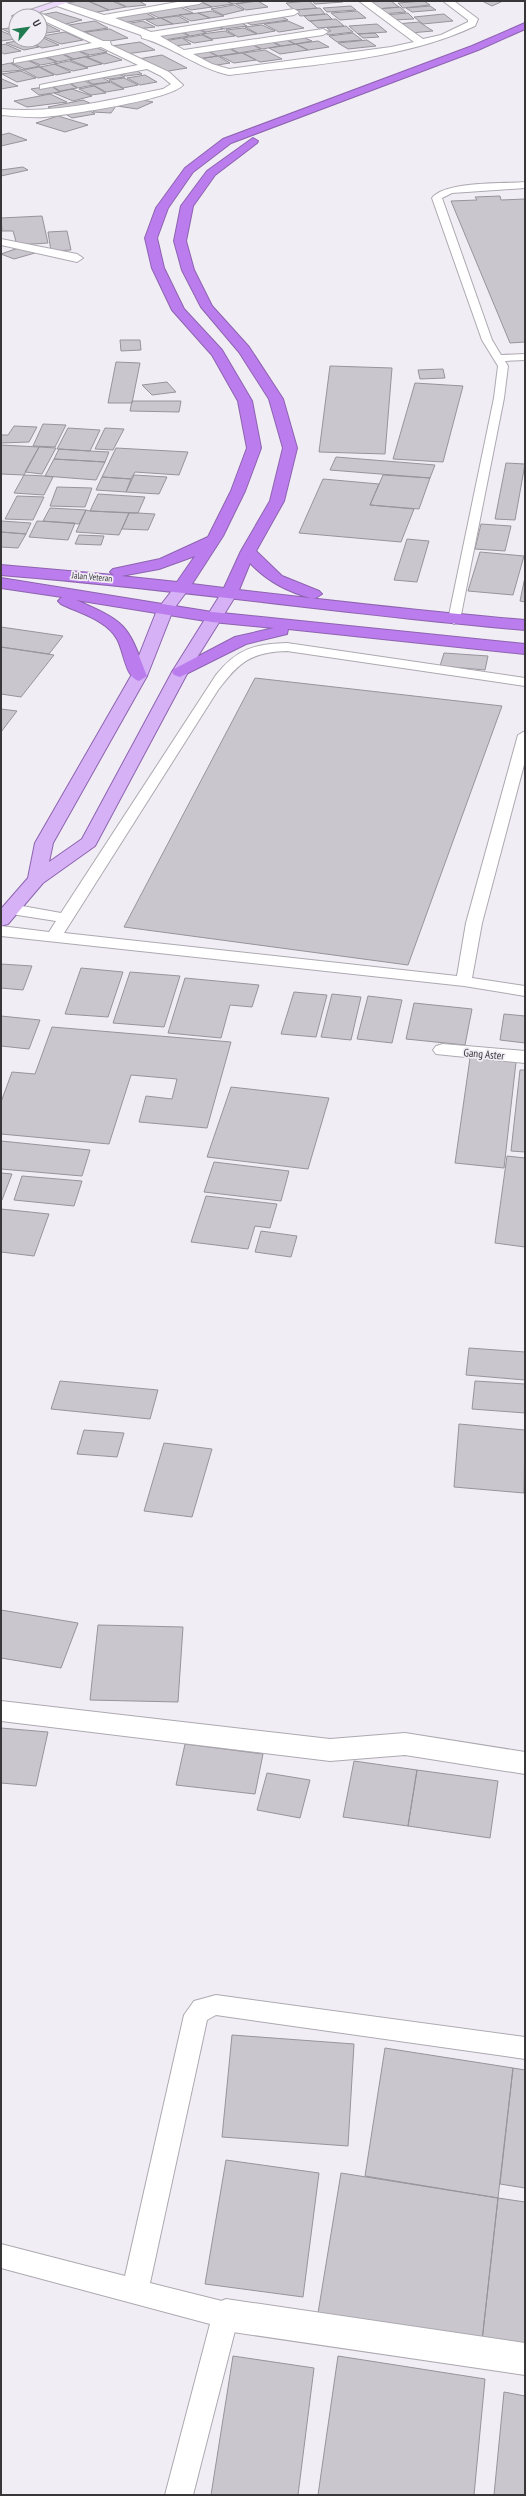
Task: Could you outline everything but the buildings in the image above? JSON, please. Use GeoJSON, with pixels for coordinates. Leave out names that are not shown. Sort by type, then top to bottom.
{"type":"FeatureCollection","features":[{"type":"Feature","properties":{"kind":"highway"},"geometry":{"type":"LineString","coordinates":[[182,587],[216,536],[238,491],[254,448],[245,401],[217,353],[178,310],[158,268],[151,238],[162,208],[189,170],[227,141],[468,51],[525,26]]}},
{"type":"Feature","properties":{"kind":"highway"},"geometry":{"type":"LineString","coordinates":[[230,592],[248,551],[277,501],[290,448],[276,399],[244,350],[207,307],[188,270],[180,242],[187,206],[211,173],[248,143],[296,123],[433,74],[525,36]]}},
{"type":"Feature","properties":{"kind":"highway"},"geometry":{"type":"LineString","coordinates":[[89,576],[164,564],[192,554],[216,536]]}},
{"type":"Feature","properties":{"kind":"highway"},"geometry":{"type":"LineString","coordinates":[[248,551],[263,569],[285,584],[306,592],[388,613],[454,620],[525,625]]}},
{"type":"Feature","properties":{"kind":"highway","name":"Jalan Veteran"},"geometry":{"type":"LineString","coordinates":[[1,570],[89,576],[230,592],[388,613]]}},
{"type":"Feature","properties":{"kind":"highway","name":"Jalan Veteran"},"geometry":{"type":"LineString","coordinates":[[1,583],[212,617],[342,630]]}},
{"type":"Feature","properties":{"kind":"highway"},"geometry":{"type":"LineString","coordinates":[[36,588],[102,618],[116,628],[124,637],[139,676]]}},
{"type":"Feature","properties":{"kind":"highway"},"geometry":{"type":"LineString","coordinates":[[180,672],[224,648],[254,636],[280,631],[342,630],[525,649]]}},
{"type":"Feature","properties":{"kind":"main road"},"geometry":{"type":"LineString","coordinates":[[37,879],[44,842],[139,676],[165,610],[182,587]]}},
{"type":"Feature","properties":{"kind":"main road"},"geometry":{"type":"LineString","coordinates":[[6,915],[37,879],[89,842],[180,672],[212,617],[230,592]]}},
{"type":"Feature","properties":{"kind":"street"},"geometry":{"type":"LineString","coordinates":[[104,17],[199,1]]}},
{"type":"Feature","properties":{"kind":"street"},"geometry":{"type":"LineString","coordinates":[[183,53],[326,34],[294,12],[283,1]]}},
{"type":"Feature","properties":{"kind":"street"},"geometry":{"type":"LineString","coordinates":[[364,1],[422,44]]}},
{"type":"Feature","properties":{"kind":"street"},"geometry":{"type":"LineString","coordinates":[[45,8],[64,3],[150,35],[215,69],[229,72],[353,56],[422,44],[452,34],[472,24],[473,19],[448,1]]}},
{"type":"Feature","properties":{"kind":"street"},"geometry":{"type":"LineString","coordinates":[[134,38],[294,12]]}},
{"type":"Feature","properties":{"kind":"street"},"geometry":{"type":"LineString","coordinates":[[1,112],[23,114],[54,113],[166,91],[178,85],[169,76],[104,44],[48,20]]}},
{"type":"Feature","properties":{"kind":"street"},"geometry":{"type":"LineString","coordinates":[[17,61],[119,41]]}},
{"type":"Feature","properties":{"kind":"street"},"geometry":{"type":"LineString","coordinates":[[341,46],[353,56]]}},
{"type":"Feature","properties":{"kind":"street"},"geometry":{"type":"LineString","coordinates":[[44,87],[147,66]]}},
{"type":"Feature","properties":{"kind":"street"},"geometry":{"type":"LineString","coordinates":[[1,242],[77,258]]}},
{"type":"Feature","properties":{"kind":"street","name":"Gang Aster"},"geometry":{"type":"LineString","coordinates":[[443,1050],[525,1057]]}},
{"type":"Feature","properties":{"kind":"street"},"geometry":{"type":"LineString","coordinates":[[1,1711],[330,1750],[405,1744],[525,1763]]}},
{"type":"Feature","properties":{"kind":"street"},"geometry":{"type":"LineString","coordinates":[[226,2315],[525,2359]]}},
{"type":"Feature","properties":{"kind":"lane"},"geometry":{"type":"LineString","coordinates":[[454,620],[499,398],[503,366],[487,340],[437,198],[442,193],[451,190],[525,185]]}},
{"type":"Feature","properties":{"kind":"lane"},"geometry":{"type":"LineString","coordinates":[[498,358],[525,357]]}},
{"type":"Feature","properties":{"kind":"lane"},"geometry":{"type":"LineString","coordinates":[[54,936],[212,688],[231,664],[241,655],[272,647],[288,647],[525,682]]}},
{"type":"Feature","properties":{"kind":"lane"},"geometry":{"type":"LineString","coordinates":[[464,981],[474,923],[525,737]]}},
{"type":"Feature","properties":{"kind":"lane"},"geometry":{"type":"LineString","coordinates":[[6,915],[66,918]]}},
{"type":"Feature","properties":{"kind":"lane"},"geometry":{"type":"LineString","coordinates":[[1,931],[464,981],[525,991]]}},
{"type":"Feature","properties":{"kind":"lane"},"geometry":{"type":"LineString","coordinates":[[135,2290],[196,2015],[203,2008],[216,2005],[525,2048]]}},
{"type":"Feature","properties":{"kind":"lane"},"geometry":{"type":"LineString","coordinates":[[1,2256],[226,2315],[179,2495]]}}]}
